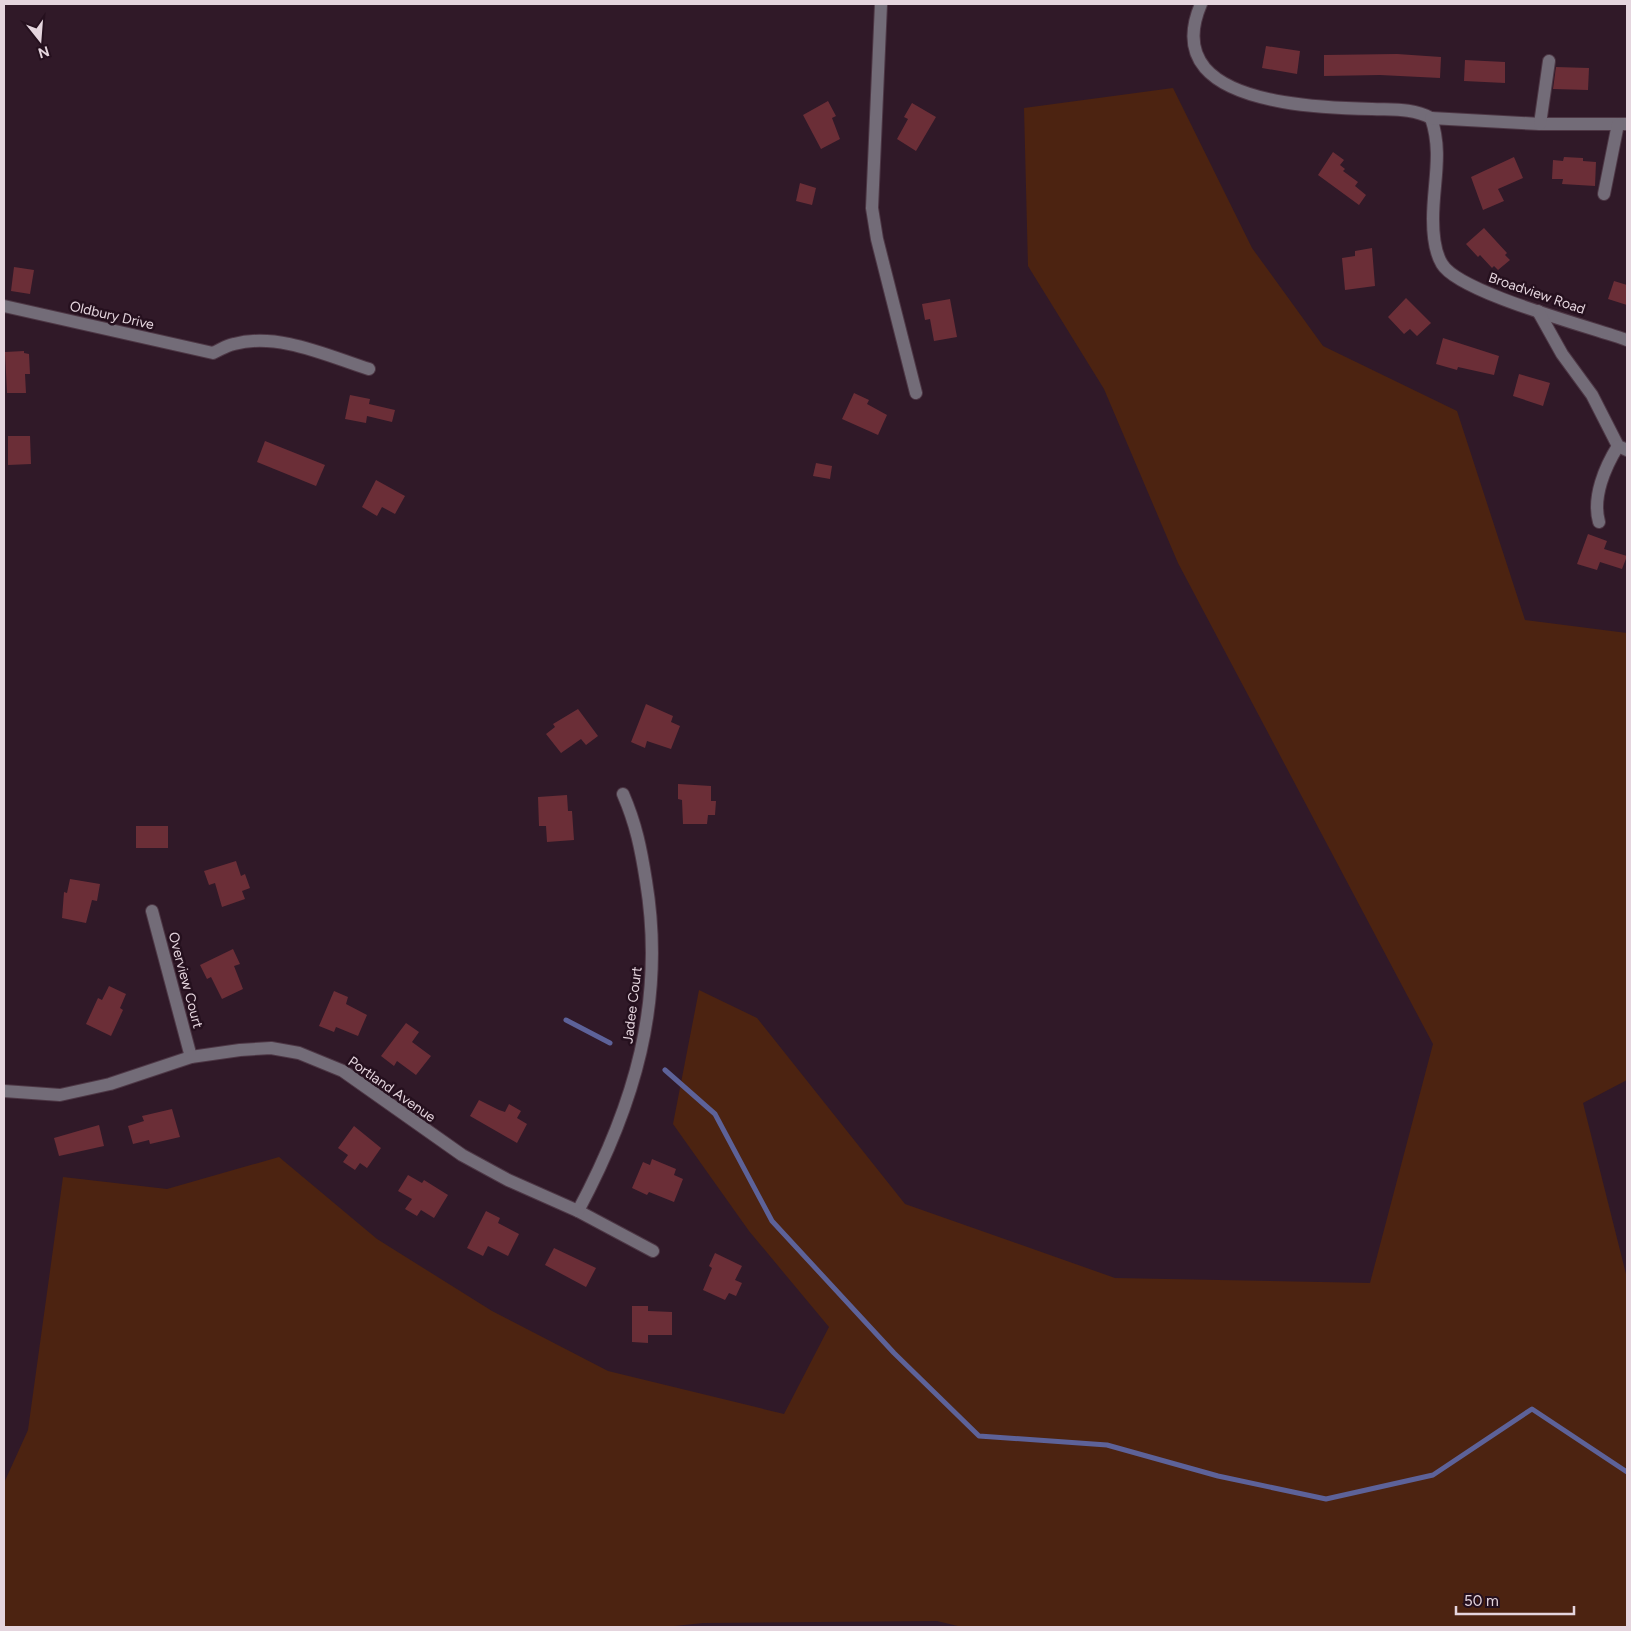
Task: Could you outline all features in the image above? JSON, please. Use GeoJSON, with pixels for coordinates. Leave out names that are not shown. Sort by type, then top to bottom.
{"type":"FeatureCollection","features":[{"type":"Feature","properties":{"kind":"street"},"geometry":{"type":"LineString","coordinates":[[881,4],[872,208],[877,238],[916,393]]}},
{"type":"Feature","properties":{"kind":"street"},"geometry":{"type":"LineString","coordinates":[[1202,4],[1194,19],[1193,44],[1200,62],[1212,76],[1231,87],[1267,98],[1331,106],[1395,108],[1419,112],[1431,118],[1540,124],[1623,124],[1604,194]]}},
{"type":"Feature","properties":{"kind":"street"},"geometry":{"type":"LineString","coordinates":[[1540,124],[1549,61]]}},
{"type":"Feature","properties":{"kind":"street","name":"Broadview Road"},"geometry":{"type":"LineString","coordinates":[[1431,118],[1438,146],[1433,220],[1435,247],[1442,264],[1452,274],[1500,298],[1627,340]]}},
{"type":"Feature","properties":{"kind":"street","name":"Oldbury Drive"},"geometry":{"type":"LineString","coordinates":[[4,306],[213,353],[234,344],[268,340],[303,348],[369,369]]}},
{"type":"Feature","properties":{"kind":"street"},"geometry":{"type":"LineString","coordinates":[[1538,311],[1562,354],[1592,395],[1622,448],[1610,459],[1599,494],[1597,513],[1599,522]]}},
{"type":"Feature","properties":{"kind":"street","name":"Jadee Court"},"geometry":{"type":"LineString","coordinates":[[578,1212],[597,1175],[626,1107],[645,1038],[651,994],[653,937],[649,899],[636,825],[623,794]]}},
{"type":"Feature","properties":{"kind":"street","name":"Overview Court"},"geometry":{"type":"LineString","coordinates":[[152,911],[191,1057]]}},
{"type":"Feature","properties":{"kind":"street","name":"Portland Avenue"},"geometry":{"type":"LineString","coordinates":[[4,1091],[60,1095],[86,1090],[191,1057],[240,1050],[271,1048],[316,1058],[342,1071],[372,1090],[462,1155],[508,1180],[578,1212],[653,1251]]}},
{"type":"Feature","properties":{"kind":"shaded area"},"geometry":{"type":"Polygon","coordinates":[[[1173,88],[1252,248],[1323,346],[1457,411],[1525,620],[1627,633],[1627,1080],[1583,1103],[1627,1278],[1627,1627],[962,1627],[937,1621],[703,1623],[665,1627],[4,1627],[4,1483],[28,1430],[63,1177],[167,1189],[279,1157],[377,1239],[492,1311],[608,1371],[784,1414],[829,1327],[749,1231],[673,1124],[699,990],[757,1018],[905,1204],[1115,1278],[1370,1283],[1433,1044],[1178,563],[1104,389],[1028,266],[1024,108],[1173,88]]]}},
{"type":"Feature","properties":{"kind":"building"},"geometry":{"type":"Polygon","coordinates":[[[1266,46],[1300,51],[1297,74],[1262,68],[1266,46]]]}},
{"type":"Feature","properties":{"kind":"building"},"geometry":{"type":"Polygon","coordinates":[[[1397,54],[1441,57],[1440,78],[1380,75],[1324,76],[1324,55],[1397,54]]]}},
{"type":"Feature","properties":{"kind":"building"},"geometry":{"type":"Polygon","coordinates":[[[1465,60],[1505,62],[1505,83],[1464,81],[1465,60]]]}},
{"type":"Feature","properties":{"kind":"building"},"geometry":{"type":"Polygon","coordinates":[[[1556,67],[1589,68],[1588,90],[1553,89],[1556,67]]]}},
{"type":"Feature","properties":{"kind":"building"},"geometry":{"type":"Polygon","coordinates":[[[828,101],[836,116],[832,118],[840,139],[821,149],[803,115],[828,101]]]}},
{"type":"Feature","properties":{"kind":"building"},"geometry":{"type":"Polygon","coordinates":[[[912,103],[936,117],[916,151],[897,139],[908,119],[904,117],[912,103]]]}},
{"type":"Feature","properties":{"kind":"building"},"geometry":{"type":"Polygon","coordinates":[[[1333,152],[1344,160],[1340,165],[1345,169],[1343,171],[1358,182],[1355,186],[1366,195],[1359,205],[1318,175],[1333,152]]]}},
{"type":"Feature","properties":{"kind":"building"},"geometry":{"type":"Polygon","coordinates":[[[1514,157],[1523,178],[1498,189],[1504,201],[1483,210],[1471,177],[1514,157]]]}},
{"type":"Feature","properties":{"kind":"building"},"geometry":{"type":"Polygon","coordinates":[[[1564,157],[1583,158],[1583,161],[1596,162],[1595,186],[1562,184],[1563,179],[1552,179],[1553,160],[1563,161],[1564,157]]]}},
{"type":"Feature","properties":{"kind":"building"},"geometry":{"type":"Polygon","coordinates":[[[800,183],[816,188],[812,205],[796,201],[800,183]]]}},
{"type":"Feature","properties":{"kind":"building"},"geometry":{"type":"Polygon","coordinates":[[[1484,228],[1507,253],[1505,255],[1510,260],[1498,270],[1494,266],[1492,268],[1480,255],[1478,257],[1466,244],[1484,228]]]}},
{"type":"Feature","properties":{"kind":"building"},"geometry":{"type":"Polygon","coordinates":[[[1372,248],[1375,286],[1345,290],[1342,258],[1355,256],[1355,251],[1372,248]]]}},
{"type":"Feature","properties":{"kind":"building"},"geometry":{"type":"Polygon","coordinates":[[[14,267],[34,270],[30,294],[11,291],[14,267]]]}},
{"type":"Feature","properties":{"kind":"building"},"geometry":{"type":"Polygon","coordinates":[[[1614,281],[1627,285],[1627,305],[1608,299],[1614,281]]]}},
{"type":"Feature","properties":{"kind":"building"},"geometry":{"type":"Polygon","coordinates":[[[1406,298],[1431,323],[1417,336],[1410,329],[1404,334],[1388,317],[1406,298]]]}},
{"type":"Feature","properties":{"kind":"building"},"geometry":{"type":"Polygon","coordinates":[[[950,299],[957,337],[934,341],[930,319],[925,320],[922,304],[950,299]]]}},
{"type":"Feature","properties":{"kind":"building"},"geometry":{"type":"Polygon","coordinates":[[[1443,338],[1499,356],[1494,375],[1458,367],[1457,370],[1436,364],[1443,338]]]}},
{"type":"Feature","properties":{"kind":"building"},"geometry":{"type":"Polygon","coordinates":[[[24,351],[24,353],[29,354],[30,374],[25,374],[26,393],[7,393],[5,352],[24,351]]]}},
{"type":"Feature","properties":{"kind":"building"},"geometry":{"type":"Polygon","coordinates":[[[1519,374],[1550,383],[1543,406],[1513,396],[1519,374]]]}},
{"type":"Feature","properties":{"kind":"building"},"geometry":{"type":"Polygon","coordinates":[[[854,393],[869,400],[867,404],[887,415],[878,435],[842,419],[854,393]]]}},
{"type":"Feature","properties":{"kind":"building"},"geometry":{"type":"Polygon","coordinates":[[[350,395],[370,399],[369,404],[395,410],[392,422],[367,416],[366,423],[345,419],[350,395]]]}},
{"type":"Feature","properties":{"kind":"building"},"geometry":{"type":"Polygon","coordinates":[[[8,436],[30,436],[31,464],[8,465],[8,436]]]}},
{"type":"Feature","properties":{"kind":"building"},"geometry":{"type":"Polygon","coordinates":[[[265,441],[325,465],[316,486],[257,462],[265,441]]]}},
{"type":"Feature","properties":{"kind":"building"},"geometry":{"type":"Polygon","coordinates":[[[816,463],[832,466],[830,479],[813,476],[816,463]]]}},
{"type":"Feature","properties":{"kind":"building"},"geometry":{"type":"Polygon","coordinates":[[[376,480],[405,496],[395,514],[382,507],[377,516],[362,507],[376,480]]]}},
{"type":"Feature","properties":{"kind":"building"},"geometry":{"type":"Polygon","coordinates":[[[1588,534],[1607,541],[1604,549],[1627,556],[1622,569],[1600,562],[1597,570],[1577,564],[1588,534]]]}},
{"type":"Feature","properties":{"kind":"building"},"geometry":{"type":"Polygon","coordinates":[[[646,704],[673,716],[671,722],[680,726],[671,749],[647,741],[645,748],[631,742],[646,704]]]}},
{"type":"Feature","properties":{"kind":"building"},"geometry":{"type":"Polygon","coordinates":[[[578,709],[598,736],[586,745],[581,739],[561,753],[546,734],[555,727],[553,724],[578,709]]]}},
{"type":"Feature","properties":{"kind":"building"},"geometry":{"type":"Polygon","coordinates":[[[678,784],[711,786],[711,801],[716,801],[715,815],[708,815],[707,824],[683,824],[682,800],[678,799],[678,784]]]}},
{"type":"Feature","properties":{"kind":"building"},"geometry":{"type":"Polygon","coordinates":[[[567,795],[568,811],[572,811],[574,840],[547,842],[546,826],[539,826],[538,797],[567,795]]]}},
{"type":"Feature","properties":{"kind":"building"},"geometry":{"type":"Polygon","coordinates":[[[136,826],[168,826],[168,848],[136,848],[136,826]]]}},
{"type":"Feature","properties":{"kind":"building"},"geometry":{"type":"Polygon","coordinates":[[[236,861],[241,876],[245,874],[250,888],[242,891],[245,899],[222,907],[215,883],[209,885],[204,871],[236,861]]]}},
{"type":"Feature","properties":{"kind":"building"},"geometry":{"type":"Polygon","coordinates":[[[70,879],[100,884],[97,901],[92,900],[86,923],[62,918],[64,892],[67,893],[70,879]]]}},
{"type":"Feature","properties":{"kind":"building"},"geometry":{"type":"Polygon","coordinates":[[[233,949],[240,964],[234,966],[243,989],[222,999],[211,977],[207,979],[200,965],[233,949]]]}},
{"type":"Feature","properties":{"kind":"building"},"geometry":{"type":"Polygon","coordinates":[[[109,986],[126,994],[120,1008],[123,1010],[111,1036],[86,1024],[98,998],[102,1000],[109,986]]]}},
{"type":"Feature","properties":{"kind":"building"},"geometry":{"type":"Polygon","coordinates":[[[334,991],[348,997],[346,1004],[367,1015],[358,1036],[336,1027],[334,1032],[319,1026],[334,991]]]}},
{"type":"Feature","properties":{"kind":"building"},"geometry":{"type":"Polygon","coordinates":[[[406,1023],[419,1032],[412,1042],[431,1056],[416,1075],[397,1061],[394,1066],[381,1056],[406,1023]]]}},
{"type":"Feature","properties":{"kind":"building"},"geometry":{"type":"Polygon","coordinates":[[[479,1100],[505,1112],[509,1104],[521,1111],[517,1118],[527,1124],[517,1143],[470,1116],[479,1100]]]}},
{"type":"Feature","properties":{"kind":"building"},"geometry":{"type":"Polygon","coordinates":[[[172,1109],[180,1137],[150,1144],[149,1140],[133,1144],[128,1126],[144,1121],[142,1116],[172,1109]]]}},
{"type":"Feature","properties":{"kind":"building"},"geometry":{"type":"Polygon","coordinates":[[[99,1125],[104,1146],[59,1156],[54,1138],[99,1125]]]}},
{"type":"Feature","properties":{"kind":"building"},"geometry":{"type":"Polygon","coordinates":[[[354,1126],[381,1148],[367,1168],[360,1163],[355,1170],[343,1162],[348,1155],[338,1148],[354,1126]]]}},
{"type":"Feature","properties":{"kind":"building"},"geometry":{"type":"Polygon","coordinates":[[[652,1159],[676,1169],[674,1175],[683,1179],[674,1202],[649,1192],[647,1195],[632,1188],[643,1162],[650,1165],[652,1159]]]}},
{"type":"Feature","properties":{"kind":"building"},"geometry":{"type":"Polygon","coordinates":[[[408,1175],[422,1183],[424,1180],[448,1195],[434,1218],[421,1210],[417,1216],[405,1209],[412,1199],[398,1191],[408,1175]]]}},
{"type":"Feature","properties":{"kind":"building"},"geometry":{"type":"Polygon","coordinates":[[[486,1211],[500,1218],[498,1223],[519,1234],[508,1256],[488,1246],[483,1256],[467,1248],[486,1211]]]}},
{"type":"Feature","properties":{"kind":"building"},"geometry":{"type":"Polygon","coordinates":[[[554,1248],[596,1268],[586,1287],[545,1265],[554,1248]]]}},
{"type":"Feature","properties":{"kind":"building"},"geometry":{"type":"Polygon","coordinates":[[[715,1253],[742,1266],[735,1280],[742,1283],[736,1296],[729,1293],[725,1300],[703,1290],[712,1268],[709,1266],[715,1253]]]}},
{"type":"Feature","properties":{"kind":"building"},"geometry":{"type":"Polygon","coordinates":[[[632,1306],[648,1306],[648,1311],[672,1312],[672,1335],[648,1335],[648,1343],[632,1342],[632,1306]]]}},
{"type":"Feature","properties":{"kind":"waterway"},"geometry":{"type":"LineString","coordinates":[[566,1020],[610,1043]]}},
{"type":"Feature","properties":{"kind":"waterway"},"geometry":{"type":"LineString","coordinates":[[665,1070],[715,1114],[772,1221],[894,1353],[979,1436],[1107,1445],[1218,1476],[1326,1499],[1433,1475],[1532,1409],[1627,1472]]}}]}
